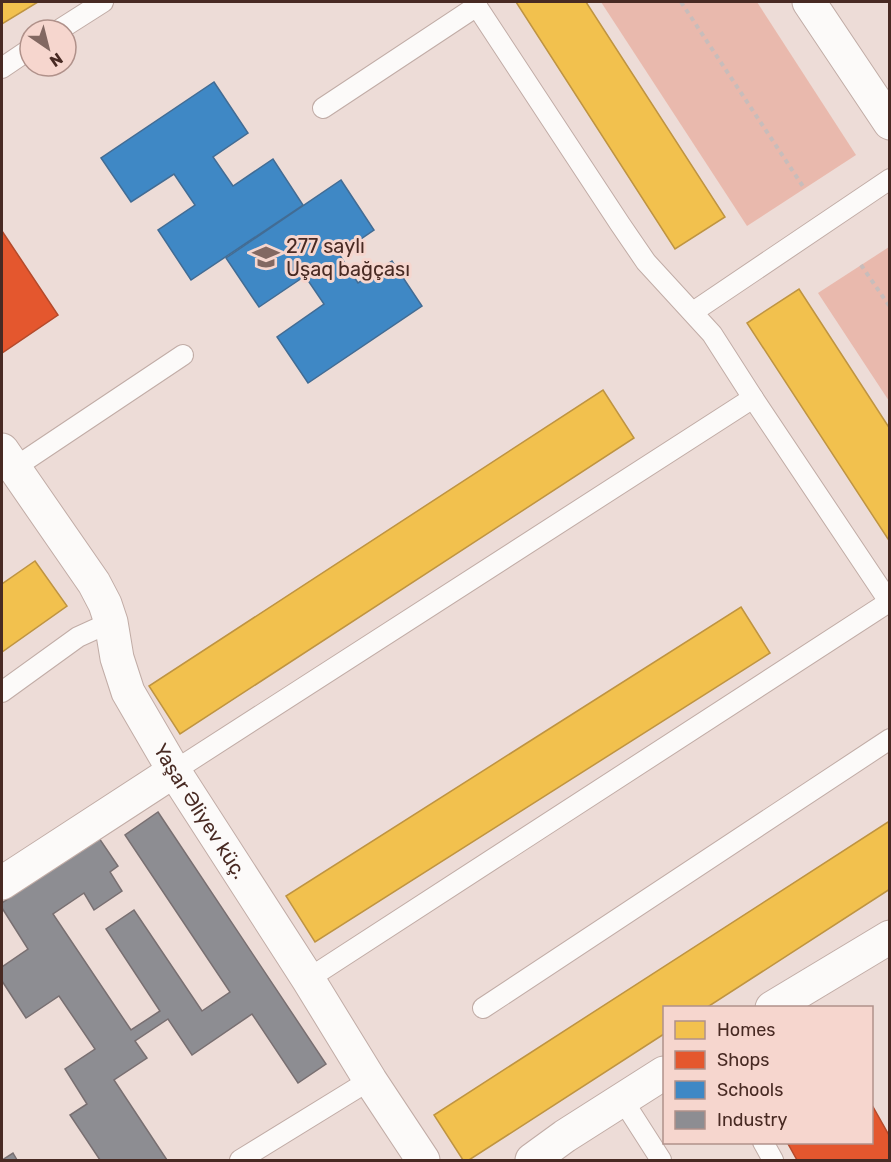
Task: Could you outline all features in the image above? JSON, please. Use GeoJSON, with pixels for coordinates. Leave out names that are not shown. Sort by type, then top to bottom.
{"type":"FeatureCollection","features":[{"type":"Feature","properties":{"kind":"street"},"geometry":{"type":"LineString","coordinates":[[809,2],[890,123]]}},
{"type":"Feature","properties":{"kind":"street","name":"Yaşar Əliyev küç."},"geometry":{"type":"LineString","coordinates":[[8,459],[94,583],[111,622],[117,658],[128,692],[174,771],[423,1161]]}},
{"type":"Feature","properties":{"kind":"street"},"geometry":{"type":"LineString","coordinates":[[2,883],[174,771]]}},
{"type":"Feature","properties":{"kind":"street"},"geometry":{"type":"LineString","coordinates":[[775,1006],[890,937]]}},
{"type":"Feature","properties":{"kind":"street"},"geometry":{"type":"LineString","coordinates":[[532,1161],[565,1136],[663,1074]]}},
{"type":"Feature","properties":{"kind":"lane"},"geometry":{"type":"LineString","coordinates":[[78,18],[103,2]]}},
{"type":"Feature","properties":{"kind":"lane"},"geometry":{"type":"LineString","coordinates":[[308,979],[889,602],[712,334],[646,262],[476,4],[323,108]]}},
{"type":"Feature","properties":{"kind":"lane"},"geometry":{"type":"LineString","coordinates":[[2,68],[18,57]]}},
{"type":"Feature","properties":{"kind":"lane"},"geometry":{"type":"LineString","coordinates":[[693,312],[890,179]]}},
{"type":"Feature","properties":{"kind":"lane"},"geometry":{"type":"LineString","coordinates":[[8,459],[183,355]]}},
{"type":"Feature","properties":{"kind":"lane"},"geometry":{"type":"LineString","coordinates":[[174,771],[753,398]]}},
{"type":"Feature","properties":{"kind":"lane"},"geometry":{"type":"LineString","coordinates":[[2,692],[78,638],[111,622]]}},
{"type":"Feature","properties":{"kind":"lane"},"geometry":{"type":"LineString","coordinates":[[483,1008],[890,739]]}},
{"type":"Feature","properties":{"kind":"lane"},"geometry":{"type":"LineString","coordinates":[[240,1161],[370,1080]]}},
{"type":"Feature","properties":{"kind":"lane"},"geometry":{"type":"LineString","coordinates":[[622,1099],[661,1161]]}},
{"type":"Feature","properties":{"kind":"lane"},"geometry":{"type":"LineString","coordinates":[[764,1144],[772,1161]]}},
{"type":"Feature","properties":{"kind":"path"},"geometry":{"type":"LineString","coordinates":[[681,2],[804,188]]}},
{"type":"Feature","properties":{"kind":"path"},"geometry":{"type":"LineString","coordinates":[[861,265],[890,307]]}},
{"type":"Feature","properties":{"kind":"shaded area"},"geometry":{"type":"Polygon","coordinates":[[[601,2],[757,2],[856,155],[747,226],[601,2]]]}},
{"type":"Feature","properties":{"kind":"shaded area"},"geometry":{"type":"Polygon","coordinates":[[[889,247],[889,401],[818,293],[889,247]]]}},
{"type":"Feature","properties":{"kind":"building: Homes"},"geometry":{"type":"Polygon","coordinates":[[[2,2],[38,2],[2,24],[2,2]]]}},
{"type":"Feature","properties":{"kind":"building: Homes"},"geometry":{"type":"Polygon","coordinates":[[[516,2],[586,2],[725,217],[675,249],[516,2]]]}},
{"type":"Feature","properties":{"kind":"building: Homes"},"geometry":{"type":"Polygon","coordinates":[[[799,289],[890,429],[890,542],[747,323],[799,289]]]}},
{"type":"Feature","properties":{"kind":"building: Homes"},"geometry":{"type":"Polygon","coordinates":[[[603,390],[634,438],[180,734],[149,686],[603,390]]]}},
{"type":"Feature","properties":{"kind":"building: Homes"},"geometry":{"type":"Polygon","coordinates":[[[35,561],[67,606],[2,652],[2,584],[35,561]]]}},
{"type":"Feature","properties":{"kind":"building: Homes"},"geometry":{"type":"Polygon","coordinates":[[[741,607],[770,653],[315,942],[286,896],[741,607]]]}},
{"type":"Feature","properties":{"kind":"building: Homes"},"geometry":{"type":"Polygon","coordinates":[[[888,822],[890,824],[890,889],[709,1006],[663,1006],[663,1035],[469,1160],[463,1160],[434,1115],[888,822]]]}},
{"type":"Feature","properties":{"kind":"building: Shops"},"geometry":{"type":"Polygon","coordinates":[[[2,231],[58,315],[2,353],[2,231]]]}},
{"type":"Feature","properties":{"kind":"building: Shops"},"geometry":{"type":"Polygon","coordinates":[[[873,1107],[890,1137],[890,1160],[797,1160],[788,1144],[873,1144],[873,1107]]]}},
{"type":"Feature","properties":{"kind":"building: Schools"},"geometry":{"type":"Polygon","coordinates":[[[214,82],[248,133],[213,157],[233,186],[273,159],[303,205],[191,280],[158,230],[195,205],[174,174],[131,202],[101,158],[214,82]]]}},
{"type":"Feature","properties":{"kind":"building: Schools"},"geometry":{"type":"Polygon","coordinates":[[[341,180],[374,230],[339,254],[358,283],[392,261],[422,306],[308,383],[277,337],[324,304],[305,276],[259,307],[226,258],[341,180]]]}},
{"type":"Feature","properties":{"kind":"building: Industry"},"geometry":{"type":"Polygon","coordinates":[[[158,812],[326,1064],[298,1083],[252,1014],[192,1055],[168,1019],[135,1041],[147,1058],[114,1080],[167,1160],[100,1160],[70,1115],[87,1104],[65,1069],[95,1049],[59,996],[26,1018],[2,981],[2,967],[28,949],[2,908],[2,903],[99,838],[118,866],[110,872],[122,891],[94,910],[84,893],[53,914],[131,1030],[160,1011],[106,929],[134,910],[202,1011],[230,992],[125,835],[158,812]]]}},
{"type":"Feature","properties":{"kind":"building: Industry"},"geometry":{"type":"Polygon","coordinates":[[[13,1153],[17,1160],[2,1160],[13,1153]]]}},
{"type":"Feature","properties":{"kind":"place","name":"277 saylı Uşaq bağçası"},"geometry":{"type":"Point","coordinates":[266,257]}}]}
